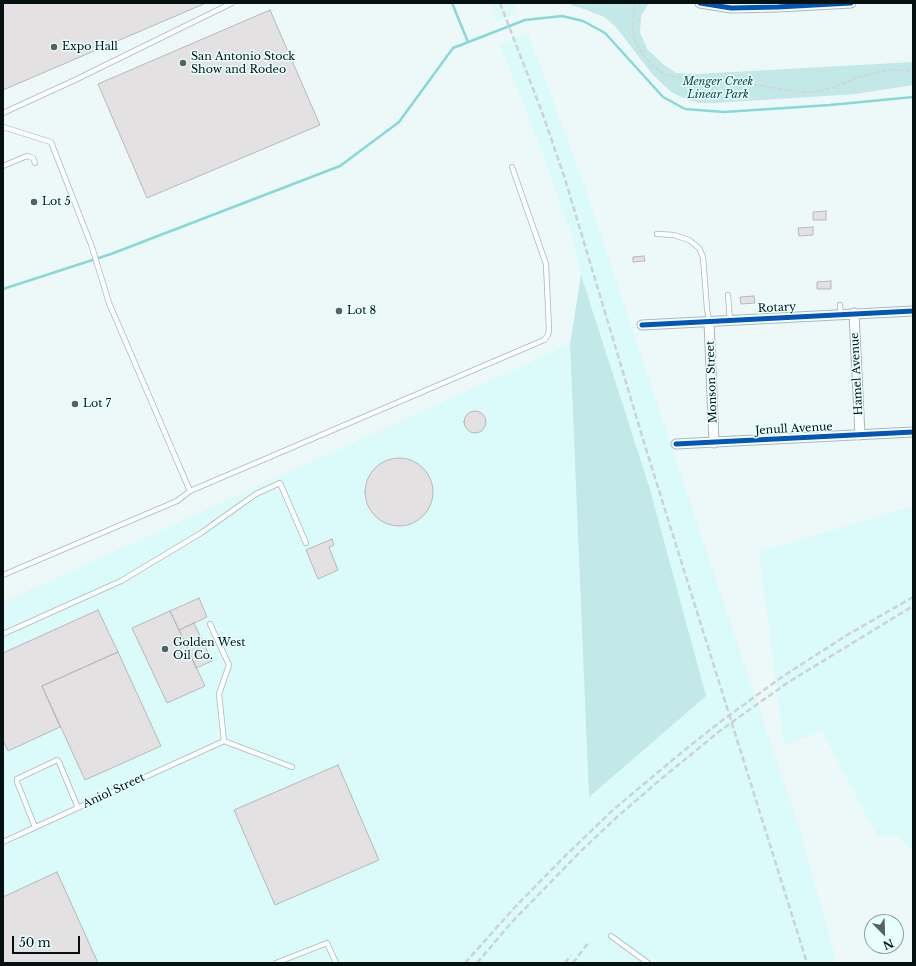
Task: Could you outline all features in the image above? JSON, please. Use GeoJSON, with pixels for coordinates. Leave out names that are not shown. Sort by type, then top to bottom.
{"type":"FeatureCollection","features":[{"type":"Feature","properties":{"kind":"street"},"geometry":{"type":"LineString","coordinates":[[700,3],[731,8],[851,3]]}},
{"type":"Feature","properties":{"kind":"street","name":"Rotary"},"geometry":{"type":"LineString","coordinates":[[642,325],[730,321],[840,310],[854,314],[913,311]]}},
{"type":"Feature","properties":{"kind":"street","name":"Hamel Avenue"},"geometry":{"type":"LineString","coordinates":[[854,314],[860,435]]}},
{"type":"Feature","properties":{"kind":"street","name":"Monson Street"},"geometry":{"type":"LineString","coordinates":[[709,322],[714,443]]}},
{"type":"Feature","properties":{"kind":"street","name":"Jenull Avenue"},"geometry":{"type":"LineString","coordinates":[[676,444],[913,432]]}},
{"type":"Feature","properties":{"kind":"lane"},"geometry":{"type":"LineString","coordinates":[[3,112],[75,80],[232,3]]}},
{"type":"Feature","properties":{"kind":"lane"},"geometry":{"type":"LineString","coordinates":[[3,127],[52,142],[92,247],[109,304],[190,491]]}},
{"type":"Feature","properties":{"kind":"lane"},"geometry":{"type":"LineString","coordinates":[[3,166],[27,156],[33,158],[35,163]]}},
{"type":"Feature","properties":{"kind":"lane"},"geometry":{"type":"LineString","coordinates":[[3,575],[177,501],[190,491],[544,340],[548,335],[549,329],[546,264],[512,167]]}},
{"type":"Feature","properties":{"kind":"lane"},"geometry":{"type":"LineString","coordinates":[[657,234],[674,235],[689,240],[699,248],[703,257],[706,309],[709,322]]}},
{"type":"Feature","properties":{"kind":"lane"},"geometry":{"type":"LineString","coordinates":[[728,295],[730,321]]}},
{"type":"Feature","properties":{"kind":"lane"},"geometry":{"type":"LineString","coordinates":[[3,634],[127,578],[201,533],[256,494],[280,483],[306,543]]}},
{"type":"Feature","properties":{"kind":"lane"},"geometry":{"type":"LineString","coordinates":[[210,624],[229,665],[219,694],[224,741],[292,767]]}},
{"type":"Feature","properties":{"kind":"lane","name":"Aniol Street"},"geometry":{"type":"LineString","coordinates":[[3,842],[224,741]]}},
{"type":"Feature","properties":{"kind":"lane"},"geometry":{"type":"LineString","coordinates":[[35,827],[17,779],[57,760],[78,808]]}},
{"type":"Feature","properties":{"kind":"lane"},"geometry":{"type":"LineString","coordinates":[[611,936],[648,963]]}},
{"type":"Feature","properties":{"kind":"lane"},"geometry":{"type":"LineString","coordinates":[[276,963],[327,943],[336,963]]}},
{"type":"Feature","properties":{"kind":"path"},"geometry":{"type":"LineString","coordinates":[[635,3],[632,27],[636,43],[652,65],[666,75],[702,80],[726,80],[798,92],[817,92],[862,76],[879,72],[892,70],[913,71]]}},
{"type":"Feature","properties":{"kind":"shaded area"},"geometry":{"type":"Polygon","coordinates":[[[489,3],[513,3],[517,13],[496,21],[489,3]]]}},
{"type":"Feature","properties":{"kind":"shaded area"},"geometry":{"type":"Polygon","coordinates":[[[528,33],[583,181],[800,830],[837,963],[3,963],[3,602],[570,344],[589,797],[649,486],[581,275],[571,233],[537,138],[500,45],[528,33]]]}},
{"type":"Feature","properties":{"kind":"shaded area"},"geometry":{"type":"Polygon","coordinates":[[[913,506],[913,853],[898,835],[877,836],[822,731],[784,745],[759,552],[913,506]]]}},
{"type":"Feature","properties":{"kind":"green space","name":"Menger Creek Linear Park"},"geometry":{"type":"Polygon","coordinates":[[[571,3],[649,3],[641,16],[640,32],[647,49],[663,64],[676,73],[697,74],[913,62],[913,85],[856,94],[700,103],[686,99],[671,92],[653,75],[615,26],[604,17],[571,5],[571,3]]]}},
{"type":"Feature","properties":{"kind":"green space"},"geometry":{"type":"Polygon","coordinates":[[[581,275],[649,486],[706,696],[589,797],[570,344],[581,275]]]}},
{"type":"Feature","properties":{"kind":"building","name":"Expo Hall"},"geometry":{"type":"Polygon","coordinates":[[[3,3],[206,3],[3,90],[3,3]]]}},
{"type":"Feature","properties":{"kind":"building"},"geometry":{"type":"Polygon","coordinates":[[[270,10],[320,125],[147,198],[98,84],[270,10]]]}},
{"type":"Feature","properties":{"kind":"building"},"geometry":{"type":"Polygon","coordinates":[[[826,211],[826,220],[813,220],[813,212],[826,211]]]}},
{"type":"Feature","properties":{"kind":"building"},"geometry":{"type":"Polygon","coordinates":[[[813,227],[813,235],[799,236],[798,228],[813,227]]]}},
{"type":"Feature","properties":{"kind":"building"},"geometry":{"type":"Polygon","coordinates":[[[644,256],[645,261],[633,262],[633,257],[644,256]]]}},
{"type":"Feature","properties":{"kind":"building"},"geometry":{"type":"Polygon","coordinates":[[[831,281],[831,289],[817,289],[817,282],[831,281]]]}},
{"type":"Feature","properties":{"kind":"building"},"geometry":{"type":"Polygon","coordinates":[[[754,296],[755,303],[741,304],[740,297],[754,296]]]}},
{"type":"Feature","properties":{"kind":"building"},"geometry":{"type":"Polygon","coordinates":[[[475,411],[483,414],[486,422],[483,430],[475,433],[467,430],[464,422],[467,414],[475,411]]]}},
{"type":"Feature","properties":{"kind":"building"},"geometry":{"type":"Polygon","coordinates":[[[392,458],[406,458],[418,464],[427,473],[433,485],[431,505],[423,516],[412,524],[406,526],[392,526],[386,524],[375,516],[367,505],[365,499],[365,485],[367,479],[375,468],[386,460],[392,458]]]}},
{"type":"Feature","properties":{"kind":"building"},"geometry":{"type":"Polygon","coordinates":[[[332,539],[334,545],[329,547],[338,570],[318,579],[306,550],[332,539]]]}},
{"type":"Feature","properties":{"kind":"building"},"geometry":{"type":"Polygon","coordinates":[[[199,598],[207,617],[179,630],[170,611],[199,598]]]}},
{"type":"Feature","properties":{"kind":"building"},"geometry":{"type":"Polygon","coordinates":[[[98,610],[118,652],[42,686],[60,727],[8,751],[3,740],[3,653],[98,610]]]}},
{"type":"Feature","properties":{"kind":"building","name":"Golden West Oil Co."},"geometry":{"type":"Polygon","coordinates":[[[170,611],[205,686],[167,703],[132,628],[170,611]]]}},
{"type":"Feature","properties":{"kind":"building"},"geometry":{"type":"Polygon","coordinates":[[[194,623],[212,661],[196,668],[179,630],[194,623]]]}},
{"type":"Feature","properties":{"kind":"building"},"geometry":{"type":"Polygon","coordinates":[[[118,652],[161,746],[85,780],[42,686],[118,652]]]}},
{"type":"Feature","properties":{"kind":"building"},"geometry":{"type":"Polygon","coordinates":[[[338,765],[379,860],[275,905],[234,810],[338,765]]]}},
{"type":"Feature","properties":{"kind":"building"},"geometry":{"type":"Polygon","coordinates":[[[57,872],[98,963],[3,963],[3,897],[57,872]]]}},
{"type":"Feature","properties":{"kind":"waterway"},"geometry":{"type":"LineString","coordinates":[[452,3],[468,42]]}},
{"type":"Feature","properties":{"kind":"waterway"},"geometry":{"type":"LineString","coordinates":[[3,289],[111,254],[340,166],[399,122],[453,48],[525,20],[562,16],[583,21],[605,33],[663,97],[685,109],[724,112],[830,105],[913,97]]}},
{"type":"Feature","properties":{"kind":"railway"},"geometry":{"type":"LineString","coordinates":[[500,3],[542,112],[565,179],[646,449],[807,963]]}},
{"type":"Feature","properties":{"kind":"railway"},"geometry":{"type":"LineString","coordinates":[[465,963],[515,907],[564,857],[614,809],[687,748],[782,677],[844,637],[913,597]]}},
{"type":"Feature","properties":{"kind":"railway"},"geometry":{"type":"LineString","coordinates":[[477,963],[511,923],[580,852],[617,817],[661,779],[721,730],[787,683],[913,606]]}},
{"type":"Feature","properties":{"kind":"railway"},"geometry":{"type":"LineString","coordinates":[[573,963],[588,943]]}},
{"type":"Feature","properties":{"kind":"railway"},"geometry":{"type":"LineString","coordinates":[[565,963],[571,955]]}},
{"type":"Feature","properties":{"kind":"cycle path"},"geometry":{"type":"LineString","coordinates":[[700,3],[731,8],[851,3]]}},
{"type":"Feature","properties":{"kind":"cycle path"},"geometry":{"type":"LineString","coordinates":[[642,325],[913,311]]}},
{"type":"Feature","properties":{"kind":"cycle path"},"geometry":{"type":"LineString","coordinates":[[676,444],[913,432]]}},
{"type":"Feature","properties":{"kind":"place","name":"Expo Hall"},"geometry":{"type":"Point","coordinates":[54,47]}},
{"type":"Feature","properties":{"kind":"place","name":"San Antonio Stock Show and Rodeo"},"geometry":{"type":"Point","coordinates":[183,63]}},
{"type":"Feature","properties":{"kind":"place","name":"Lot 5"},"geometry":{"type":"Point","coordinates":[34,202]}},
{"type":"Feature","properties":{"kind":"place","name":"Lot 8"},"geometry":{"type":"Point","coordinates":[339,311]}},
{"type":"Feature","properties":{"kind":"place","name":"Lot 7"},"geometry":{"type":"Point","coordinates":[75,404]}},
{"type":"Feature","properties":{"kind":"place","name":"Golden West Oil Co."},"geometry":{"type":"Point","coordinates":[165,649]}}]}
